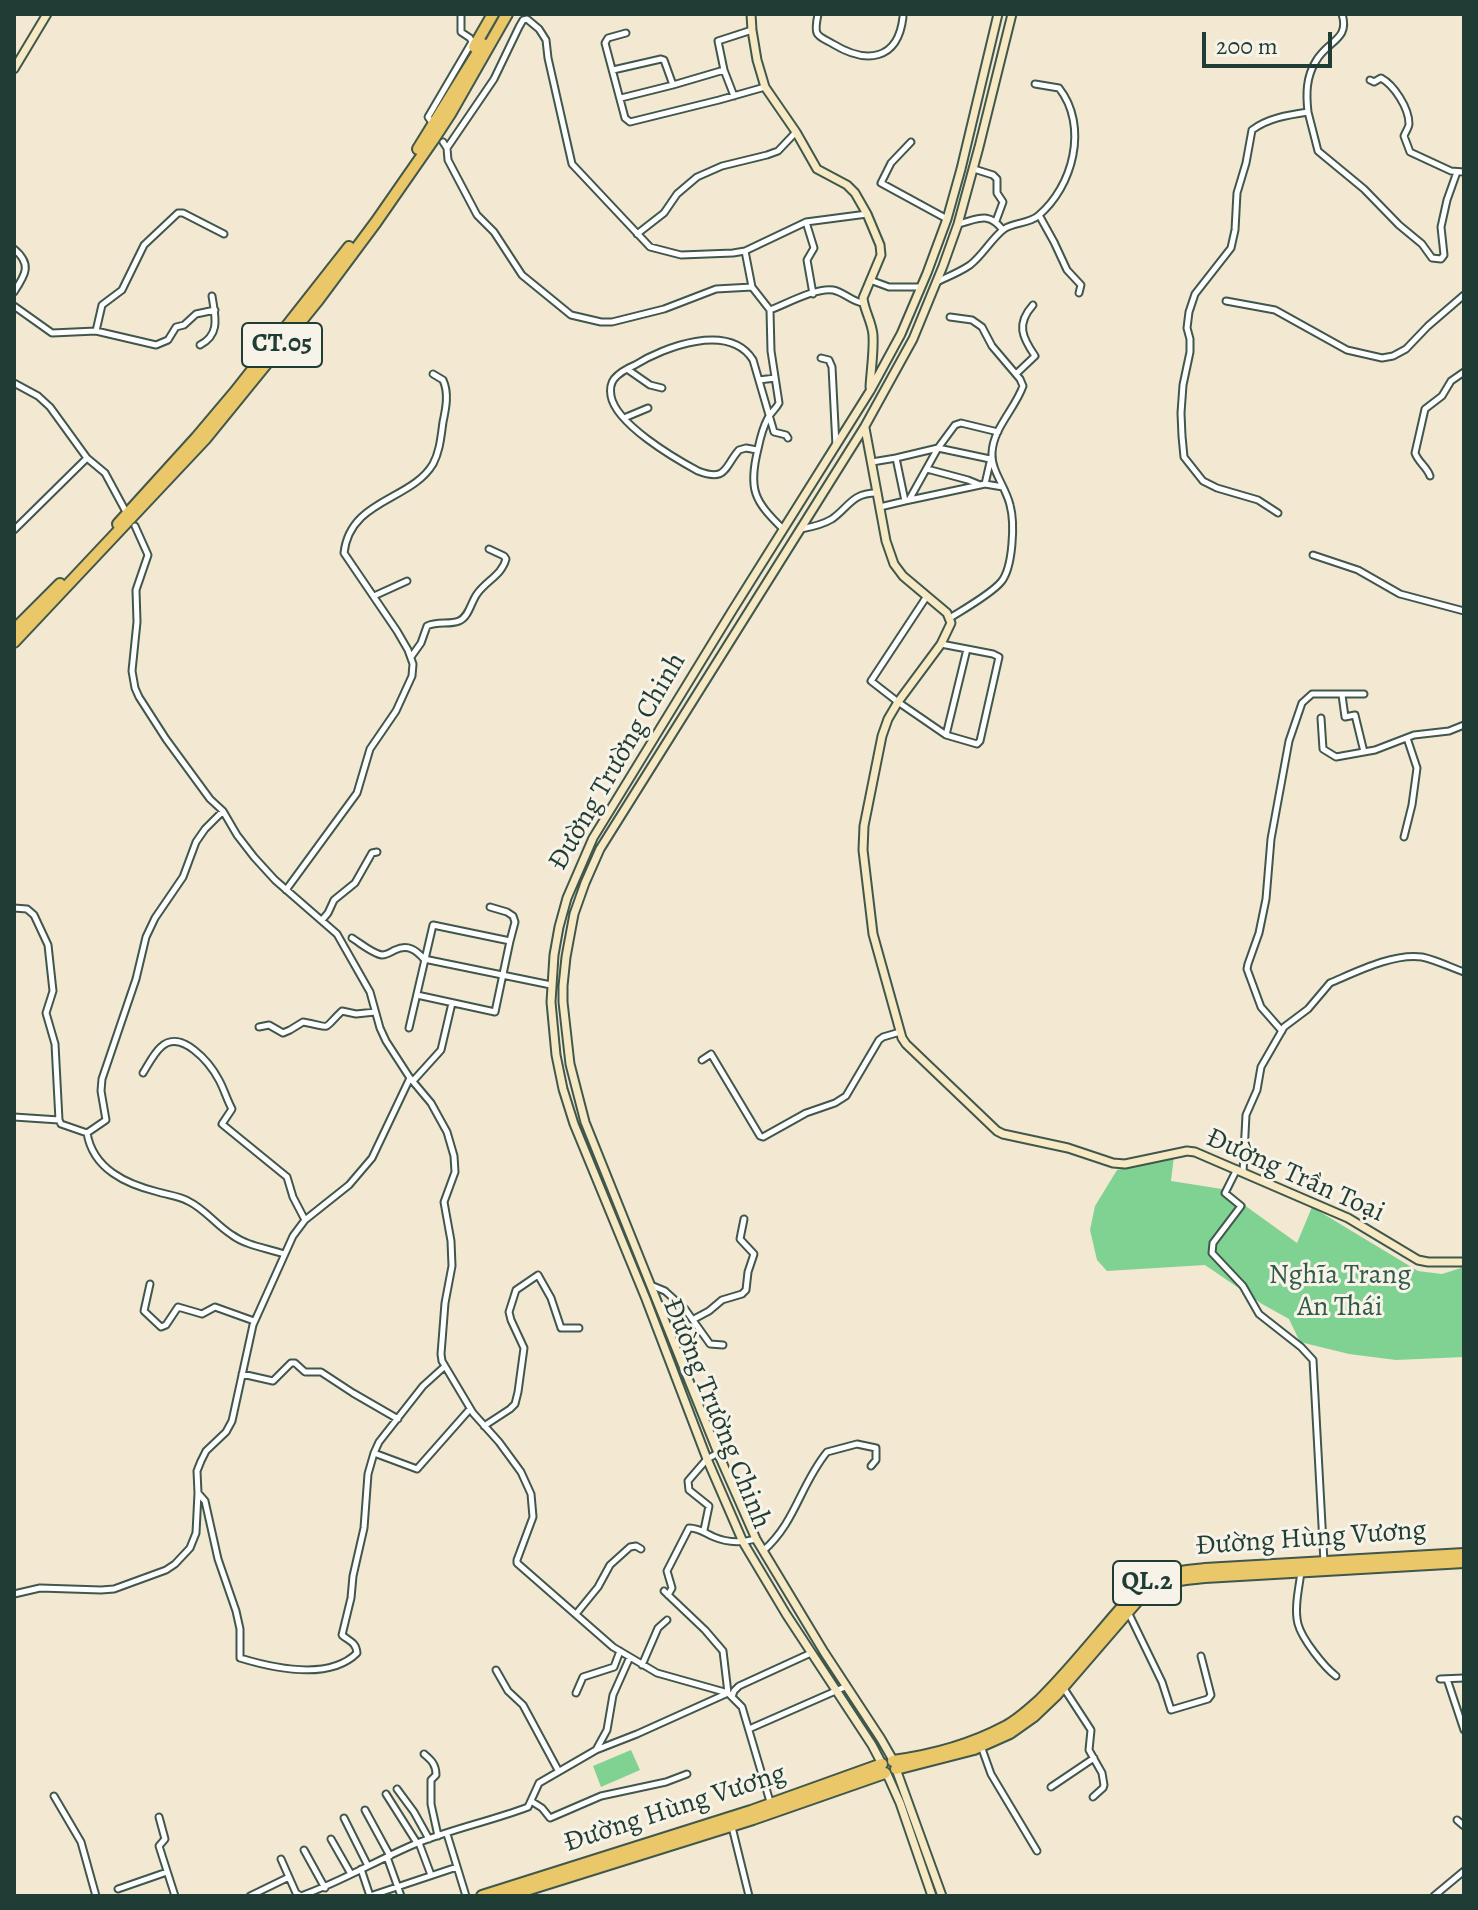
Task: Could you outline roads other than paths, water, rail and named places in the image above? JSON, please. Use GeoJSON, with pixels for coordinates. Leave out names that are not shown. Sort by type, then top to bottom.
{"type":"FeatureCollection","features":[{"type":"Feature","properties":{"kind":"highway"},"geometry":{"type":"LineString","coordinates":[[450,99],[467,59],[493,14]]}},
{"type":"Feature","properties":{"kind":"highway","name":"CT.05"},"geometry":{"type":"LineString","coordinates":[[14,630],[112,531],[235,392],[371,219],[450,99],[500,14]]}},
{"type":"Feature","properties":{"kind":"highway","name":"CT.05"},"geometry":{"type":"LineString","coordinates":[[14,642],[205,439],[271,359],[376,222],[450,114],[507,14]]}},
{"type":"Feature","properties":{"kind":"highway"},"geometry":{"type":"LineString","coordinates":[[481,60],[513,14]]}},
{"type":"Feature","properties":{"kind":"highway","name":"Đường Hùng Vương"},"geometry":{"type":"LineString","coordinates":[[482,1896],[944,1751],[1007,1727],[1052,1688],[1126,1608],[1152,1588],[1175,1580],[1301,1572],[1324,1566],[1464,1554]]}},
{"type":"Feature","properties":{"kind":"highway","name":"Đường Hùng Vương"},"geometry":{"type":"LineString","coordinates":[[507,1896],[784,1809],[889,1767],[945,1758],[1010,1733],[1034,1716],[1063,1687],[1147,1582],[1174,1572],[1464,1562]]}},
{"type":"Feature","properties":{"kind":"main road"},"geometry":{"type":"LineString","coordinates":[[14,69],[47,14]]}},
{"type":"Feature","properties":{"kind":"main road"},"geometry":{"type":"LineString","coordinates":[[751,14],[757,60],[765,87],[817,169],[851,188],[867,214],[881,252],[863,303],[873,336],[870,391]]}},
{"type":"Feature","properties":{"kind":"main road","name":"Đường Trường Chinh"},"geometry":{"type":"LineString","coordinates":[[942,1896],[889,1767],[811,1653],[743,1542],[707,1459],[574,1124],[563,1089],[554,1034],[551,985],[562,912],[592,840],[870,391],[901,334],[947,219],[998,14]]}},
{"type":"Feature","properties":{"kind":"main road","name":"Đường Trường Chinh"},"geometry":{"type":"LineString","coordinates":[[932,1896],[881,1739],[762,1552],[718,1453],[585,1122],[566,1032],[563,986],[570,930],[582,891],[602,845],[827,488],[913,339],[958,224],[1012,14]]}},
{"type":"Feature","properties":{"kind":"main road"},"geometry":{"type":"LineString","coordinates":[[964,159],[975,165]]}},
{"type":"Feature","properties":{"kind":"main road"},"geometry":{"type":"LineString","coordinates":[[865,426],[879,508],[894,564],[950,618]]}},
{"type":"Feature","properties":{"kind":"main road"},"geometry":{"type":"LineString","coordinates":[[814,480],[827,488]]}},
{"type":"Feature","properties":{"kind":"main road","name":"Đường Trần Toại"},"geometry":{"type":"LineString","coordinates":[[950,618],[949,630],[941,644],[888,719],[862,839],[873,934],[900,1032],[911,1050],[1003,1134],[1080,1150],[1116,1164],[1187,1151],[1204,1154],[1348,1218],[1418,1260],[1464,1262]]}},
{"type":"Feature","properties":{"kind":"main road"},"geometry":{"type":"LineString","coordinates":[[592,840],[602,845]]}},
{"type":"Feature","properties":{"kind":"main road"},"geometry":{"type":"LineString","coordinates":[[554,1034],[566,1032]]}},
{"type":"Feature","properties":{"kind":"street"},"geometry":{"type":"LineString","coordinates":[[434,125],[428,117],[472,42],[461,32],[461,14]]}},
{"type":"Feature","properties":{"kind":"street"},"geometry":{"type":"LineString","coordinates":[[818,14],[817,31],[820,36],[848,52],[869,55],[883,54],[889,49],[901,29],[903,17]]}},
{"type":"Feature","properties":{"kind":"street"},"geometry":{"type":"LineString","coordinates":[[1342,14],[1345,28],[1322,51],[1311,71],[1306,93],[1318,151],[1364,189],[1435,259],[1441,259],[1444,255],[1441,227],[1447,200],[1460,172],[1451,171],[1410,152],[1404,136],[1409,124],[1396,90],[1383,78],[1374,82],[1370,80]]}},
{"type":"Feature","properties":{"kind":"street"},"geometry":{"type":"LineString","coordinates":[[447,148],[494,79],[521,22],[527,19],[546,40],[572,164],[652,248],[681,255],[745,251],[806,222],[867,214]]}},
{"type":"Feature","properties":{"kind":"street"},"geometry":{"type":"LineString","coordinates":[[734,96],[718,41],[752,30]]}},
{"type":"Feature","properties":{"kind":"street"},"geometry":{"type":"LineString","coordinates":[[626,33],[606,40],[606,47],[625,118],[630,122],[765,87]]}},
{"type":"Feature","properties":{"kind":"street"},"geometry":{"type":"LineString","coordinates":[[613,70],[661,59],[673,85]]}},
{"type":"Feature","properties":{"kind":"street"},"geometry":{"type":"LineString","coordinates":[[621,98],[724,70]]}},
{"type":"Feature","properties":{"kind":"street"},"geometry":{"type":"LineString","coordinates":[[937,282],[972,263],[1008,226],[1030,221],[1039,215],[1065,179],[1073,150],[1073,114],[1060,90],[1054,86],[1035,84]]}},
{"type":"Feature","properties":{"kind":"street"},"geometry":{"type":"LineString","coordinates":[[1278,513],[1258,500],[1207,484],[1184,457],[1181,413],[1190,352],[1187,321],[1195,294],[1231,248],[1237,193],[1252,130],[1272,120],[1308,112]]}},
{"type":"Feature","properties":{"kind":"street"},"geometry":{"type":"LineString","coordinates":[[637,234],[662,214],[679,192],[697,177],[722,166],[781,150],[796,132]]}},
{"type":"Feature","properties":{"kind":"street"},"geometry":{"type":"LineString","coordinates":[[443,142],[448,160],[475,213],[494,232],[522,275],[571,315],[612,322],[664,309],[716,289],[752,287]]}},
{"type":"Feature","properties":{"kind":"street"},"geometry":{"type":"LineString","coordinates":[[911,142],[891,163],[881,183],[947,219]]}},
{"type":"Feature","properties":{"kind":"street"},"geometry":{"type":"LineString","coordinates":[[975,165],[997,179],[997,193],[1003,202],[996,221]]}},
{"type":"Feature","properties":{"kind":"street"},"geometry":{"type":"LineString","coordinates":[[96,331],[102,305],[122,290],[145,242],[178,213],[224,234]]}},
{"type":"Feature","properties":{"kind":"street"},"geometry":{"type":"LineString","coordinates":[[1039,215],[1067,270],[1081,285],[1079,293]]}},
{"type":"Feature","properties":{"kind":"street"},"geometry":{"type":"LineString","coordinates":[[958,224],[988,217],[1003,230]]}},
{"type":"Feature","properties":{"kind":"street"},"geometry":{"type":"LineString","coordinates":[[806,222],[814,248],[807,260],[813,294]]}},
{"type":"Feature","properties":{"kind":"street"},"geometry":{"type":"LineString","coordinates":[[14,249],[22,256],[26,266],[14,292]]}},
{"type":"Feature","properties":{"kind":"street"},"geometry":{"type":"LineString","coordinates":[[745,251],[752,287],[770,310],[771,351],[779,403],[768,416],[757,450],[752,485],[764,509],[783,529]]}},
{"type":"Feature","properties":{"kind":"street"},"geometry":{"type":"LineString","coordinates":[[870,280],[889,287],[922,287]]}},
{"type":"Feature","properties":{"kind":"street"},"geometry":{"type":"LineString","coordinates":[[770,310],[833,290],[863,303]]}},
{"type":"Feature","properties":{"kind":"street"},"geometry":{"type":"LineString","coordinates":[[1226,301],[1275,310],[1347,350],[1382,358],[1406,349],[1464,295]]}},
{"type":"Feature","properties":{"kind":"street"},"geometry":{"type":"LineString","coordinates":[[200,345],[213,333],[215,310],[212,296]]}},
{"type":"Feature","properties":{"kind":"street"},"geometry":{"type":"LineString","coordinates":[[1016,374],[1035,356],[1028,346],[1022,325],[1033,305]]}},
{"type":"Feature","properties":{"kind":"street"},"geometry":{"type":"LineString","coordinates":[[14,306],[52,333],[96,331],[160,344],[168,340],[176,327],[184,325],[196,314],[215,310]]}},
{"type":"Feature","properties":{"kind":"street"},"geometry":{"type":"LineString","coordinates":[[950,317],[972,320],[978,324],[1022,382],[1022,389],[998,432],[982,485]]}},
{"type":"Feature","properties":{"kind":"street"},"geometry":{"type":"LineString","coordinates":[[757,450],[739,450],[724,471],[716,475],[690,467],[633,428],[624,418],[612,401],[614,379],[673,346],[712,341],[733,344],[746,351],[753,360],[774,432],[788,438]]}},
{"type":"Feature","properties":{"kind":"street"},"geometry":{"type":"LineString","coordinates":[[821,358],[829,360],[832,367],[836,446]]}},
{"type":"Feature","properties":{"kind":"street"},"geometry":{"type":"LineString","coordinates":[[627,369],[650,385],[662,388]]}},
{"type":"Feature","properties":{"kind":"street"},"geometry":{"type":"LineString","coordinates":[[1430,476],[1415,453],[1425,409],[1442,396],[1451,381],[1464,372]]}},
{"type":"Feature","properties":{"kind":"street"},"geometry":{"type":"LineString","coordinates":[[286,890],[357,793],[370,749],[396,711],[412,676],[411,657],[397,631],[346,557],[345,547],[363,514],[419,478],[432,465],[440,444],[446,395],[443,380],[433,374]]}},
{"type":"Feature","properties":{"kind":"street"},"geometry":{"type":"LineString","coordinates":[[759,380],[775,378]]}},
{"type":"Feature","properties":{"kind":"street"},"geometry":{"type":"LineString","coordinates":[[14,383],[44,402],[87,458],[105,473],[125,510]]}},
{"type":"Feature","properties":{"kind":"street"},"geometry":{"type":"LineString","coordinates":[[624,418],[648,408]]}},
{"type":"Feature","properties":{"kind":"street"},"geometry":{"type":"LineString","coordinates":[[907,501],[938,448],[958,423],[998,432]]}},
{"type":"Feature","properties":{"kind":"street"},"geometry":{"type":"LineString","coordinates":[[870,463],[938,448],[991,456]]}},
{"type":"Feature","properties":{"kind":"street"},"geometry":{"type":"LineString","coordinates":[[950,618],[996,587],[1004,578],[1011,546],[1010,504],[991,456]]}},
{"type":"Feature","properties":{"kind":"street"},"geometry":{"type":"LineString","coordinates":[[14,530],[87,458]]}},
{"type":"Feature","properties":{"kind":"street"},"geometry":{"type":"LineString","coordinates":[[896,458],[907,501]]}},
{"type":"Feature","properties":{"kind":"street"},"geometry":{"type":"LineString","coordinates":[[927,469],[982,485],[1003,487]]}},
{"type":"Feature","properties":{"kind":"street"},"geometry":{"type":"LineString","coordinates":[[879,508],[982,485]]}},
{"type":"Feature","properties":{"kind":"street"},"geometry":{"type":"LineString","coordinates":[[917,487],[924,497]]}},
{"type":"Feature","properties":{"kind":"street"},"geometry":{"type":"LineString","coordinates":[[801,529],[827,522],[861,494],[876,493]]}},
{"type":"Feature","properties":{"kind":"street"},"geometry":{"type":"LineString","coordinates":[[135,526],[148,555],[136,590],[137,622],[132,671],[135,688],[166,739],[210,799],[223,811],[254,857],[286,890],[337,934],[370,992],[386,1041],[443,1122],[455,1165],[454,1177],[444,1202],[453,1257],[441,1354],[444,1367],[470,1409],[521,1472],[531,1494],[534,1514],[517,1563],[608,1643],[642,1665],[657,1673],[730,1695],[742,1707],[771,1805]]}},
{"type":"Feature","properties":{"kind":"street"},"geometry":{"type":"LineString","coordinates":[[411,657],[421,643],[427,626],[464,618],[477,593],[503,567],[504,556],[489,549]]}},
{"type":"Feature","properties":{"kind":"street"},"geometry":{"type":"LineString","coordinates":[[1313,555],[1358,570],[1400,594],[1464,611]]}},
{"type":"Feature","properties":{"kind":"street"},"geometry":{"type":"LineString","coordinates":[[374,596],[407,581]]}},
{"type":"Feature","properties":{"kind":"street"},"geometry":{"type":"LineString","coordinates":[[927,596],[871,679],[872,683],[946,735],[977,744],[999,657],[941,644]]}},
{"type":"Feature","properties":{"kind":"street"},"geometry":{"type":"LineString","coordinates":[[946,735],[967,649]]}},
{"type":"Feature","properties":{"kind":"street"},"geometry":{"type":"LineString","coordinates":[[1282,1031],[1261,1007],[1247,969],[1266,899],[1272,829],[1289,741],[1302,703],[1312,694],[1364,694]]}},
{"type":"Feature","properties":{"kind":"street"},"geometry":{"type":"LineString","coordinates":[[1342,695],[1345,716],[1355,715],[1364,752]]}},
{"type":"Feature","properties":{"kind":"street"},"geometry":{"type":"LineString","coordinates":[[1321,718],[1323,749],[1336,757],[1375,750],[1421,734],[1452,731],[1464,725]]}},
{"type":"Feature","properties":{"kind":"street"},"geometry":{"type":"LineString","coordinates":[[1404,837],[1417,766],[1407,738]]}},
{"type":"Feature","properties":{"kind":"street"},"geometry":{"type":"LineString","coordinates":[[87,1133],[106,1120],[102,1079],[136,979],[146,937],[183,877],[196,842],[223,811]]}},
{"type":"Feature","properties":{"kind":"street"},"geometry":{"type":"LineString","coordinates":[[322,920],[334,900],[355,883],[372,853],[377,852]]}},
{"type":"Feature","properties":{"kind":"street"},"geometry":{"type":"LineString","coordinates":[[417,995],[495,1012],[515,922],[507,912],[490,907]]}},
{"type":"Feature","properties":{"kind":"street"},"geometry":{"type":"LineString","coordinates":[[14,908],[27,909],[34,915],[48,945],[53,991],[46,1013],[55,1044],[59,1120],[61,1124],[87,1133]]}},
{"type":"Feature","properties":{"kind":"street"},"geometry":{"type":"LineString","coordinates":[[409,1028],[433,925],[510,941]]}},
{"type":"Feature","properties":{"kind":"street"},"geometry":{"type":"LineString","coordinates":[[352,938],[380,954],[406,948],[416,950],[424,959],[551,985]]}},
{"type":"Feature","properties":{"kind":"street"},"geometry":{"type":"LineString","coordinates":[[1324,1566],[1313,1360],[1259,1314],[1243,1286],[1211,1249],[1241,1206],[1225,1193],[1240,1171],[1246,1115],[1257,1090],[1261,1067],[1282,1031],[1308,1009],[1330,983],[1372,966],[1415,957],[1464,972]]}},
{"type":"Feature","properties":{"kind":"street"},"geometry":{"type":"LineString","coordinates":[[14,1594],[40,1588],[114,1589],[166,1570],[183,1557],[194,1540],[197,1526],[199,1466],[206,1451],[229,1427],[254,1321],[284,1254],[305,1220],[349,1185],[372,1158],[412,1080],[442,1048],[452,1003]]}},
{"type":"Feature","properties":{"kind":"street"},"geometry":{"type":"LineString","coordinates":[[259,1027],[269,1025],[283,1033],[303,1022],[328,1026],[342,1011],[356,1014],[375,1012]]}},
{"type":"Feature","properties":{"kind":"street"},"geometry":{"type":"LineString","coordinates":[[702,1060],[711,1054],[763,1137],[806,1113],[846,1096],[879,1040],[900,1032]]}},
{"type":"Feature","properties":{"kind":"street"},"geometry":{"type":"LineString","coordinates":[[143,1073],[162,1046],[174,1040],[182,1042],[199,1055],[219,1080],[232,1109],[222,1124],[287,1177],[305,1220]]}},
{"type":"Feature","properties":{"kind":"street"},"geometry":{"type":"LineString","coordinates":[[14,1117],[59,1120]]}},
{"type":"Feature","properties":{"kind":"street"},"geometry":{"type":"LineString","coordinates":[[87,1133],[96,1156],[111,1173],[145,1188],[185,1199],[235,1237],[284,1254]]}},
{"type":"Feature","properties":{"kind":"street"},"geometry":{"type":"LineString","coordinates":[[694,1319],[722,1300],[746,1290],[754,1256],[740,1239],[744,1219]]}},
{"type":"Feature","properties":{"kind":"street"},"geometry":{"type":"LineString","coordinates":[[484,1426],[512,1408],[518,1392],[524,1348],[509,1312],[514,1292],[538,1275],[551,1298],[561,1328],[579,1328]]}},
{"type":"Feature","properties":{"kind":"street"},"geometry":{"type":"LineString","coordinates":[[150,1284],[144,1311],[161,1327],[166,1325],[178,1307],[202,1314],[215,1307],[254,1321]]}},
{"type":"Feature","properties":{"kind":"street"},"geometry":{"type":"LineString","coordinates":[[653,1286],[676,1300],[694,1319],[708,1342],[723,1345]]}},
{"type":"Feature","properties":{"kind":"street"},"geometry":{"type":"LineString","coordinates":[[242,1374],[273,1381],[291,1363],[295,1363],[305,1372],[321,1372],[398,1419]]}},
{"type":"Feature","properties":{"kind":"street"},"geometry":{"type":"LineString","coordinates":[[198,1493],[205,1501],[218,1559],[236,1611],[240,1629],[240,1658],[292,1670],[334,1666],[353,1657],[357,1653],[356,1647],[342,1635],[364,1528],[368,1474],[374,1453],[379,1442],[423,1386],[444,1367]]}},
{"type":"Feature","properties":{"kind":"street"},"geometry":{"type":"LineString","coordinates":[[374,1453],[417,1469],[470,1409]]}},
{"type":"Feature","properties":{"kind":"street"},"geometry":{"type":"LineString","coordinates":[[762,1552],[778,1537],[795,1510],[807,1481],[827,1452],[857,1444],[876,1448],[876,1460],[871,1466]]}},
{"type":"Feature","properties":{"kind":"street"},"geometry":{"type":"LineString","coordinates":[[704,1530],[709,1506],[687,1485],[689,1478],[707,1459],[718,1453]]}},
{"type":"Feature","properties":{"kind":"street"},"geometry":{"type":"LineString","coordinates":[[730,1695],[723,1651],[666,1593],[672,1588],[667,1571],[687,1530],[692,1527],[719,1539],[743,1542],[756,1539]]}},
{"type":"Feature","properties":{"kind":"street"},"geometry":{"type":"LineString","coordinates":[[576,1614],[610,1565],[632,1546],[641,1549]]}},
{"type":"Feature","properties":{"kind":"street"},"geometry":{"type":"LineString","coordinates":[[1301,1572],[1299,1625],[1324,1666],[1336,1676]]}},
{"type":"Feature","properties":{"kind":"street"},"geometry":{"type":"LineString","coordinates":[[1126,1608],[1162,1682],[1171,1710],[1210,1697],[1201,1656]]}},
{"type":"Feature","properties":{"kind":"street"},"geometry":{"type":"LineString","coordinates":[[642,1665],[658,1628],[667,1620]]}},
{"type":"Feature","properties":{"kind":"street"},"geometry":{"type":"LineString","coordinates":[[576,1693],[583,1677],[614,1667],[620,1651]]}},
{"type":"Feature","properties":{"kind":"street"},"geometry":{"type":"LineString","coordinates":[[281,1859],[299,1895],[326,1887],[418,1843],[526,1807],[539,1783],[558,1770],[596,1750],[730,1695],[739,1686],[811,1653]]}},
{"type":"Feature","properties":{"kind":"street"},"geometry":{"type":"LineString","coordinates":[[596,1750],[607,1730],[613,1695],[630,1657]]}},
{"type":"Feature","properties":{"kind":"street"},"geometry":{"type":"LineString","coordinates":[[496,1670],[508,1691],[523,1705],[558,1770]]}},
{"type":"Feature","properties":{"kind":"street"},"geometry":{"type":"LineString","coordinates":[[1464,1678],[1444,1679],[1464,1730]]}},
{"type":"Feature","properties":{"kind":"street"},"geometry":{"type":"LineString","coordinates":[[749,1729],[847,1686]]}},
{"type":"Feature","properties":{"kind":"street"},"geometry":{"type":"LineString","coordinates":[[1063,1687],[1091,1730],[1089,1749],[1102,1773],[1104,1785],[1093,1797]]}},
{"type":"Feature","properties":{"kind":"street"},"geometry":{"type":"LineString","coordinates":[[981,1746],[991,1774],[1037,1851]]}},
{"type":"Feature","properties":{"kind":"street"},"geometry":{"type":"LineString","coordinates":[[424,1754],[436,1768],[436,1775],[431,1780],[431,1800],[438,1836]]}},
{"type":"Feature","properties":{"kind":"street"},"geometry":{"type":"LineString","coordinates":[[1051,1787],[1094,1758]]}},
{"type":"Feature","properties":{"kind":"street"},"geometry":{"type":"LineString","coordinates":[[531,1801],[550,1818],[601,1796],[666,1782],[687,1774]]}},
{"type":"Feature","properties":{"kind":"street"},"geometry":{"type":"LineString","coordinates":[[397,1789],[429,1839]]}},
{"type":"Feature","properties":{"kind":"street"},"geometry":{"type":"LineString","coordinates":[[386,1794],[418,1843],[431,1875]]}},
{"type":"Feature","properties":{"kind":"street"},"geometry":{"type":"LineString","coordinates":[[54,1796],[81,1842],[96,1896]]}},
{"type":"Feature","properties":{"kind":"street"},"geometry":{"type":"LineString","coordinates":[[365,1810],[389,1856],[401,1896]]}},
{"type":"Feature","properties":{"kind":"street"},"geometry":{"type":"LineString","coordinates":[[159,1817],[165,1839],[159,1846],[175,1896]]}},
{"type":"Feature","properties":{"kind":"street"},"geometry":{"type":"LineString","coordinates":[[344,1818],[368,1866]]}},
{"type":"Feature","properties":{"kind":"street"},"geometry":{"type":"LineString","coordinates":[[1457,1820],[1464,1826]]}},
{"type":"Feature","properties":{"kind":"street"},"geometry":{"type":"LineString","coordinates":[[732,1826],[749,1896]]}},
{"type":"Feature","properties":{"kind":"street"},"geometry":{"type":"LineString","coordinates":[[447,1834],[466,1896]]}},
{"type":"Feature","properties":{"kind":"street"},"geometry":{"type":"LineString","coordinates":[[331,1839],[351,1874]]}},
{"type":"Feature","properties":{"kind":"street"},"geometry":{"type":"LineString","coordinates":[[304,1850],[331,1896]]}},
{"type":"Feature","properties":{"kind":"street"},"geometry":{"type":"LineString","coordinates":[[361,1869],[370,1896],[457,1867]]}},
{"type":"Feature","properties":{"kind":"street"},"geometry":{"type":"LineString","coordinates":[[1434,1896],[1464,1871]]}},
{"type":"Feature","properties":{"kind":"street"},"geometry":{"type":"LineString","coordinates":[[118,1889],[167,1872]]}},
{"type":"Feature","properties":{"kind":"street"},"geometry":{"type":"LineString","coordinates":[[250,1896],[264,1892],[289,1877]]}},
{"type":"Feature","properties":{"kind":"park label","name":"Nghĩa Trang An Thái"},"geometry":{"type":"Point","coordinates":[1340,1292]}}]}
